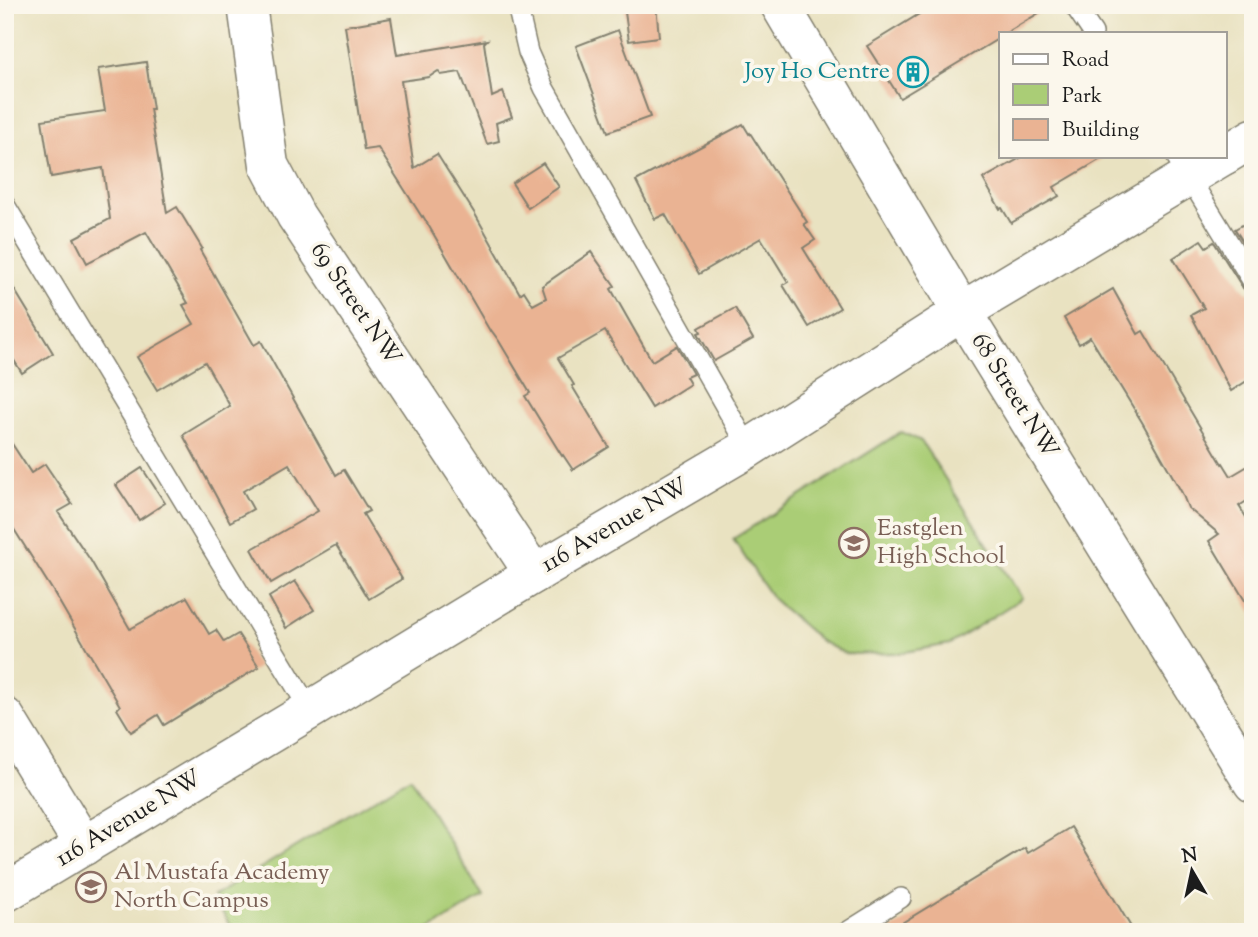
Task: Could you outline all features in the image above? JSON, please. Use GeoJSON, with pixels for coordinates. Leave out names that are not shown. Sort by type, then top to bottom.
{"type":"FeatureCollection","features":[{"type":"Feature","properties":{"kind":"street","name":"69 Street NW"},"geometry":{"type":"LineString","coordinates":[[247,5],[270,165],[296,216],[534,574]]}},
{"type":"Feature","properties":{"kind":"street","name":"68 Street NW"},"geometry":{"type":"LineString","coordinates":[[780,5],[962,312],[1253,783]]}},
{"type":"Feature","properties":{"kind":"street","name":"116 Avenue NW"},"geometry":{"type":"LineString","coordinates":[[1226,154],[1253,138]]}},
{"type":"Feature","properties":{"kind":"street","name":"116 Avenue NW"},"geometry":{"type":"LineString","coordinates":[[5,893],[534,574],[749,448],[1183,166],[1213,158]]}},
{"type":"Feature","properties":{"kind":"street"},"geometry":{"type":"LineString","coordinates":[[5,717],[84,846]]}},
{"type":"Feature","properties":{"kind":"lane"},"geometry":{"type":"LineString","coordinates":[[517,5],[528,52],[544,88],[749,448]]}},
{"type":"Feature","properties":{"kind":"lane"},"geometry":{"type":"LineString","coordinates":[[1074,5],[1092,32]]}},
{"type":"Feature","properties":{"kind":"lane"},"geometry":{"type":"LineString","coordinates":[[1183,166],[1253,282]]}},
{"type":"Feature","properties":{"kind":"lane"},"geometry":{"type":"LineString","coordinates":[[5,205],[310,710]]}},
{"type":"Feature","properties":{"kind":"lane"},"geometry":{"type":"LineString","coordinates":[[847,932],[901,898]]}},
{"type":"Feature","properties":{"kind":"green space"},"geometry":{"type":"Polygon","coordinates":[[[901,432],[921,441],[1022,598],[950,644],[899,653],[846,654],[820,641],[772,598],[733,539],[901,432]]]}},
{"type":"Feature","properties":{"kind":"green space"},"geometry":{"type":"Polygon","coordinates":[[[410,777],[483,897],[425,932],[234,932],[213,897],[410,777]]]}},
{"type":"Feature","properties":{"kind":"building"},"geometry":{"type":"Polygon","coordinates":[[[624,5],[656,5],[659,37],[629,41],[624,5]]]}},
{"type":"Feature","properties":{"kind":"building","name":"Joy Ho Centre"},"geometry":{"type":"Polygon","coordinates":[[[934,5],[1052,5],[1008,32],[999,32],[999,38],[900,98],[867,46],[934,5]]]}},
{"type":"Feature","properties":{"kind":"building"},"geometry":{"type":"Polygon","coordinates":[[[391,18],[397,55],[487,40],[484,43],[492,97],[503,92],[512,117],[496,123],[499,141],[487,144],[460,72],[441,75],[438,71],[429,77],[401,81],[414,168],[437,154],[520,294],[524,291],[533,305],[546,298],[542,286],[591,252],[615,286],[611,289],[652,361],[677,346],[693,374],[686,377],[690,384],[652,408],[605,331],[558,358],[609,447],[573,470],[525,396],[530,393],[499,341],[490,331],[423,216],[378,148],[364,150],[345,26],[391,18]]]}},
{"type":"Feature","properties":{"kind":"building"},"geometry":{"type":"Polygon","coordinates":[[[618,30],[650,117],[608,132],[576,46],[618,30]]]}},
{"type":"Feature","properties":{"kind":"building"},"geometry":{"type":"Polygon","coordinates":[[[146,62],[153,109],[150,109],[167,213],[177,207],[254,345],[261,341],[336,475],[344,470],[369,511],[363,514],[402,579],[369,599],[336,545],[271,583],[252,549],[318,511],[289,464],[243,491],[253,509],[230,522],[183,435],[230,406],[205,362],[157,390],[137,357],[194,324],[183,305],[188,303],[146,232],[87,263],[74,238],[110,219],[103,168],[51,177],[42,120],[105,111],[98,69],[146,62]]]}},
{"type":"Feature","properties":{"kind":"building"},"geometry":{"type":"Polygon","coordinates":[[[743,124],[807,222],[804,224],[815,240],[803,248],[840,308],[809,327],[783,285],[788,282],[761,238],[699,274],[665,214],[655,219],[636,181],[743,124]]]}},
{"type":"Feature","properties":{"kind":"building"},"geometry":{"type":"Polygon","coordinates":[[[1020,158],[1103,158],[1054,187],[1059,196],[1011,223],[983,179],[1020,158]]]}},
{"type":"Feature","properties":{"kind":"building"},"geometry":{"type":"Polygon","coordinates":[[[543,163],[559,187],[528,208],[512,183],[543,163]]]}},
{"type":"Feature","properties":{"kind":"building"},"geometry":{"type":"Polygon","coordinates":[[[1253,219],[1253,258],[1235,229],[1253,219]]]}},
{"type":"Feature","properties":{"kind":"building"},"geometry":{"type":"Polygon","coordinates":[[[1201,240],[1206,247],[1214,242],[1243,288],[1253,294],[1253,377],[1231,391],[1191,315],[1204,308],[1173,258],[1201,240]]]}},
{"type":"Feature","properties":{"kind":"building"},"geometry":{"type":"Polygon","coordinates":[[[5,274],[53,353],[22,373],[5,346],[5,274]]]}},
{"type":"Feature","properties":{"kind":"building"},"geometry":{"type":"Polygon","coordinates":[[[1113,289],[1138,334],[1143,331],[1231,476],[1253,463],[1253,497],[1239,506],[1246,517],[1253,513],[1253,614],[1209,541],[1219,534],[1188,508],[1142,422],[1090,337],[1079,344],[1064,318],[1113,289]]]}},
{"type":"Feature","properties":{"kind":"building"},"geometry":{"type":"Polygon","coordinates":[[[735,308],[753,339],[714,361],[698,333],[701,332],[699,328],[735,308]]]}},
{"type":"Feature","properties":{"kind":"building"},"geometry":{"type":"Polygon","coordinates":[[[5,433],[31,473],[45,464],[72,504],[58,512],[91,561],[130,629],[187,597],[209,634],[216,630],[224,642],[238,634],[259,667],[164,725],[158,715],[131,732],[117,709],[120,706],[5,515],[5,433]]]}},
{"type":"Feature","properties":{"kind":"building"},"geometry":{"type":"Polygon","coordinates":[[[142,468],[165,503],[139,520],[116,485],[142,468]]]}},
{"type":"Feature","properties":{"kind":"building"},"geometry":{"type":"Polygon","coordinates":[[[295,581],[314,610],[286,628],[269,597],[295,581]]]}},
{"type":"Feature","properties":{"kind":"building"},"geometry":{"type":"Polygon","coordinates":[[[1071,827],[1134,932],[887,932],[1025,848],[1028,853],[1071,827]]]}},
{"type":"Feature","properties":{"kind":"place","name":"Joy Ho Centre"},"geometry":{"type":"Point","coordinates":[913,72]}},
{"type":"Feature","properties":{"kind":"place","name":"Eastglen High School"},"geometry":{"type":"Point","coordinates":[854,543]}},
{"type":"Feature","properties":{"kind":"place","name":"Al Mustafa Academy North Campus"},"geometry":{"type":"Point","coordinates":[91,887]}}]}
